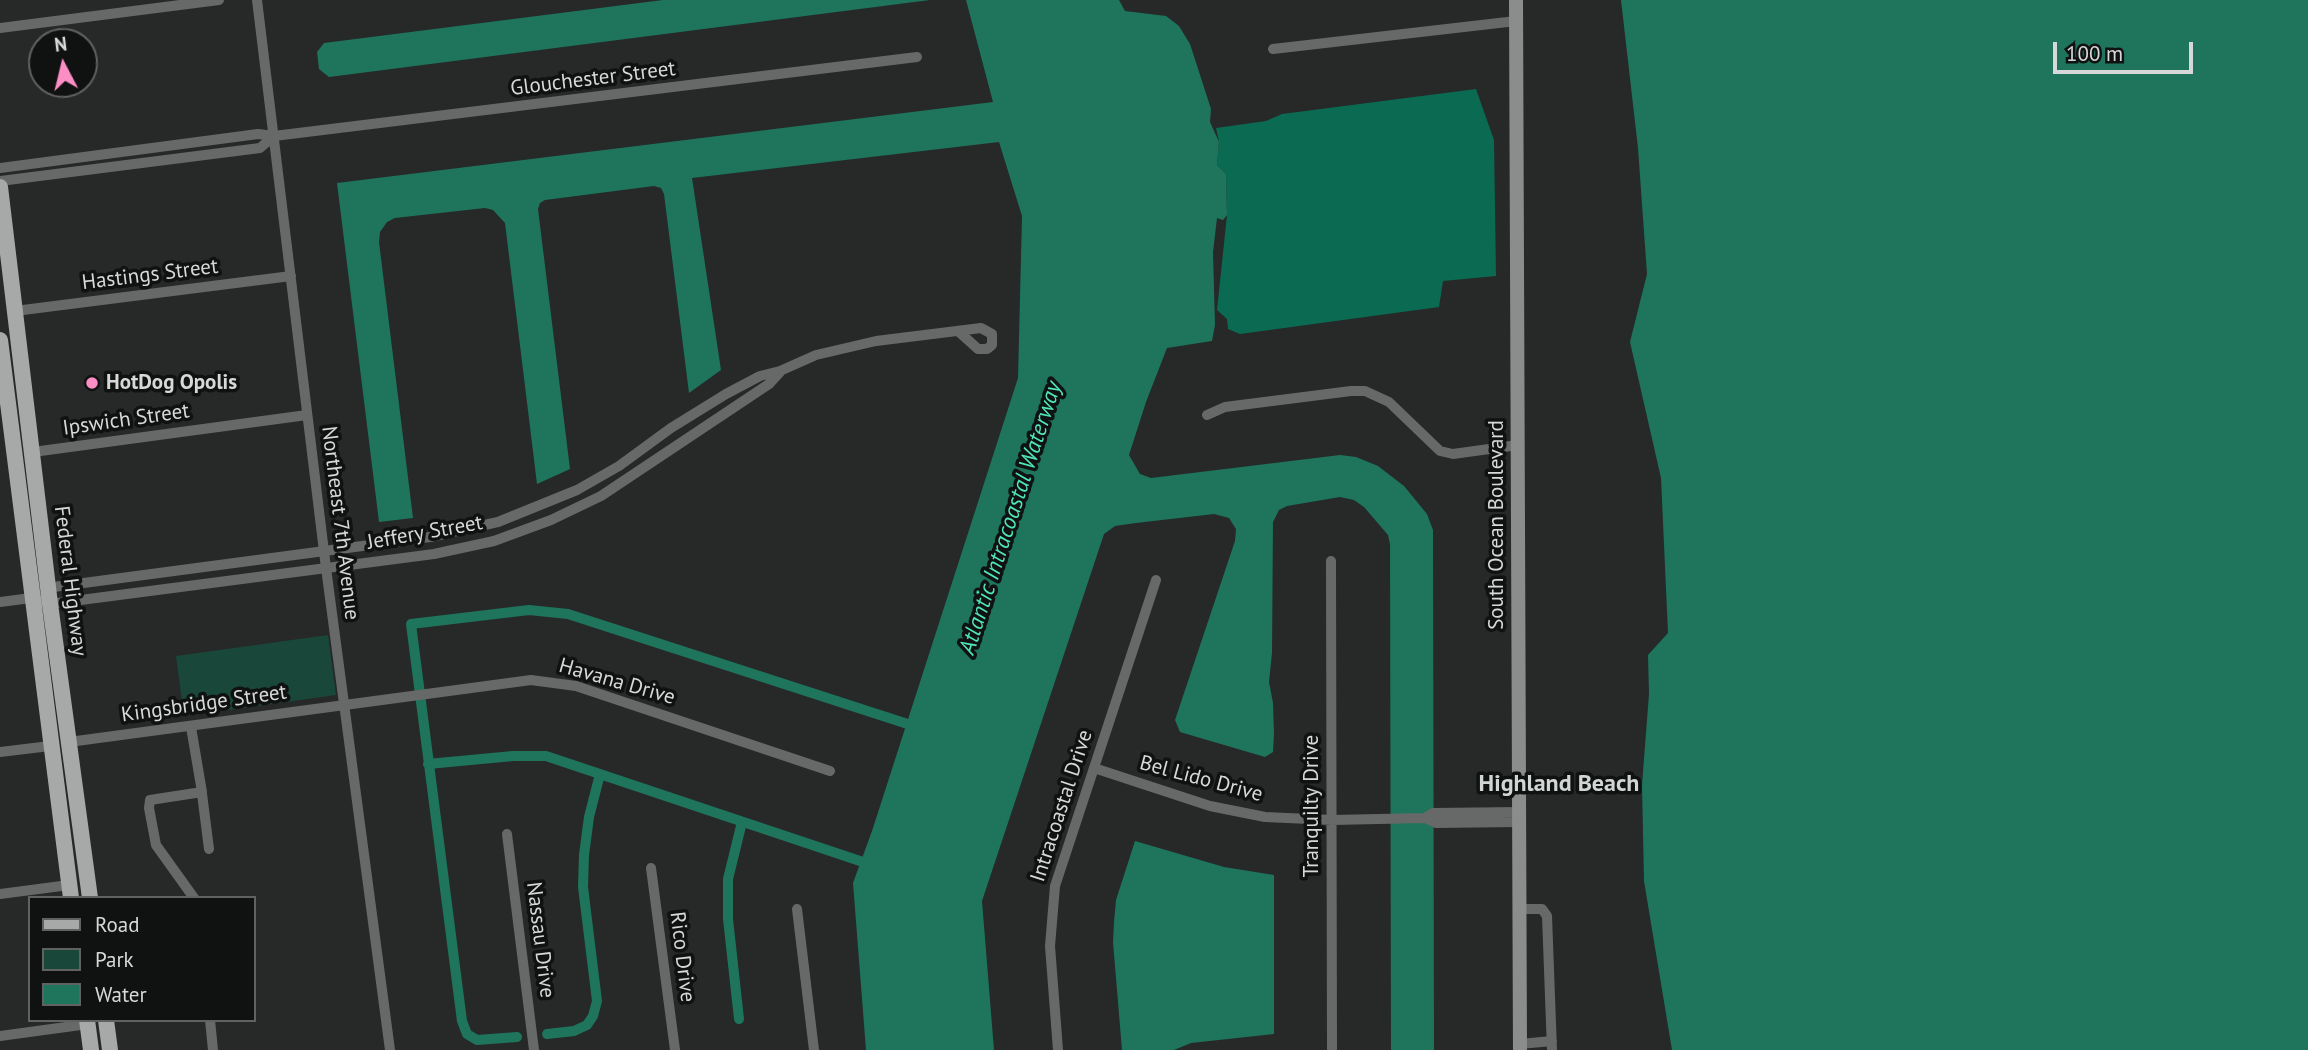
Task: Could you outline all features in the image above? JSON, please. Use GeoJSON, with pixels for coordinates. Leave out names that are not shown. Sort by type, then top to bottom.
{"type":"FeatureCollection","features":[{"type":"Feature","properties":{"kind":"main road","name":"South Ocean Boulevard"},"geometry":{"type":"LineString","coordinates":[[1516,0],[1520,1047]]}},
{"type":"Feature","properties":{"kind":"main road","name":"Federal Highway"},"geometry":{"type":"LineString","coordinates":[[0,187],[87,893]]}},
{"type":"Feature","properties":{"kind":"main road","name":"Federal Highway"},"geometry":{"type":"LineString","coordinates":[[0,340],[7,454],[31,598],[70,891]]}},
{"type":"Feature","properties":{"kind":"main road"},"geometry":{"type":"LineString","coordinates":[[64,845],[87,893]]}},
{"type":"Feature","properties":{"kind":"main road"},"geometry":{"type":"LineString","coordinates":[[70,891],[76,888],[87,893]]}},
{"type":"Feature","properties":{"kind":"main road"},"geometry":{"type":"LineString","coordinates":[[87,1022],[91,1050]]}},
{"type":"Feature","properties":{"kind":"main road"},"geometry":{"type":"LineString","coordinates":[[106,1022],[110,1050]]}},
{"type":"Feature","properties":{"kind":"street"},"geometry":{"type":"LineString","coordinates":[[0,28],[219,0]]}},
{"type":"Feature","properties":{"kind":"street","name":"Northeast 7th Avenue"},"geometry":{"type":"LineString","coordinates":[[257,0],[326,568],[390,1050]]}},
{"type":"Feature","properties":{"kind":"street"},"geometry":{"type":"LineString","coordinates":[[1273,49],[1516,21]]}},
{"type":"Feature","properties":{"kind":"street","name":"Glouchester Street"},"geometry":{"type":"LineString","coordinates":[[0,168],[258,134],[274,136],[917,57]]}},
{"type":"Feature","properties":{"kind":"street","name":"Glouchester Street"},"geometry":{"type":"LineString","coordinates":[[0,181],[260,148],[274,136]]}},
{"type":"Feature","properties":{"kind":"street"},"geometry":{"type":"LineString","coordinates":[[98,155],[100,168]]}},
{"type":"Feature","properties":{"kind":"street","name":"Hastings Street"},"geometry":{"type":"LineString","coordinates":[[15,312],[291,276]]}},
{"type":"Feature","properties":{"kind":"street","name":"Jeffery Street"},"geometry":{"type":"LineString","coordinates":[[31,598],[48,587],[430,537],[477,528],[577,490],[619,466],[671,428],[760,376],[780,372],[816,355],[848,347],[958,331]]}},
{"type":"Feature","properties":{"kind":"street","name":"Jeffery Street"},"geometry":{"type":"LineString","coordinates":[[0,602],[31,598],[50,604],[434,554],[481,544],[551,520],[601,496],[762,389],[780,372]]}},
{"type":"Feature","properties":{"kind":"street"},"geometry":{"type":"LineString","coordinates":[[1207,415],[1225,407],[1365,391],[1389,402],[1440,451],[1453,454],[1518,446]]}},
{"type":"Feature","properties":{"kind":"street","name":"Ipswich Street"},"geometry":{"type":"LineString","coordinates":[[33,452],[307,415]]}},
{"type":"Feature","properties":{"kind":"street"},"geometry":{"type":"LineString","coordinates":[[477,528],[481,544]]}},
{"type":"Feature","properties":{"kind":"street","name":"Tranquilty Drive"},"geometry":{"type":"LineString","coordinates":[[1331,561],[1332,1050]]}},
{"type":"Feature","properties":{"kind":"street"},"geometry":{"type":"LineString","coordinates":[[122,578],[124,595]]}},
{"type":"Feature","properties":{"kind":"street","name":"Intracoastal Drive"},"geometry":{"type":"LineString","coordinates":[[1058,1050],[1050,946],[1051,912],[1060,869],[1156,580]]}},
{"type":"Feature","properties":{"kind":"street","name":"Havana Drive"},"geometry":{"type":"LineString","coordinates":[[345,704],[531,680],[567,684],[830,771]]}},
{"type":"Feature","properties":{"kind":"street","name":"Kingsbridge Street"},"geometry":{"type":"LineString","coordinates":[[69,743],[345,704]]}},
{"type":"Feature","properties":{"kind":"street"},"geometry":{"type":"LineString","coordinates":[[191,727],[209,849]]}},
{"type":"Feature","properties":{"kind":"street"},"geometry":{"type":"LineString","coordinates":[[0,752],[50,746]]}},
{"type":"Feature","properties":{"kind":"street","name":"Bel Lido Drive"},"geometry":{"type":"LineString","coordinates":[[1094,768],[1237,813],[1332,820],[1519,817]]}},
{"type":"Feature","properties":{"kind":"street"},"geometry":{"type":"LineString","coordinates":[[193,896],[156,845],[149,808],[150,800],[202,792]]}},
{"type":"Feature","properties":{"kind":"street","name":"Nassau Drive"},"geometry":{"type":"LineString","coordinates":[[507,834],[534,1050]]}},
{"type":"Feature","properties":{"kind":"street","name":"Rico Drive"},"geometry":{"type":"LineString","coordinates":[[651,868],[675,1050]]}},
{"type":"Feature","properties":{"kind":"street"},"geometry":{"type":"LineString","coordinates":[[0,894],[70,891]]}},
{"type":"Feature","properties":{"kind":"street"},"geometry":{"type":"LineString","coordinates":[[797,909],[814,1050]]}},
{"type":"Feature","properties":{"kind":"street"},"geometry":{"type":"LineString","coordinates":[[1520,909],[1542,909],[1547,916],[1552,1046],[1520,1047]]}},
{"type":"Feature","properties":{"kind":"street"},"geometry":{"type":"LineString","coordinates":[[0,1036],[87,1022]]}},
{"type":"Feature","properties":{"kind":"street"},"geometry":{"type":"LineString","coordinates":[[209,1022],[213,1050]]}},
{"type":"Feature","properties":{"kind":"green space"},"geometry":{"type":"Polygon","coordinates":[[[328,635],[336,695],[184,716],[176,656],[328,635]]]}},
{"type":"Feature","properties":{"kind":"shaded area"},"geometry":{"type":"Polygon","coordinates":[[[1476,89],[1494,140],[1496,276],[1443,281],[1439,307],[1240,334],[1228,329],[1227,319],[1217,310],[1227,215],[1226,174],[1217,165],[1219,142],[1216,128],[1266,121],[1282,114],[1476,89]]]}},
{"type":"Feature","properties":{"kind":"water"},"geometry":{"type":"Polygon","coordinates":[[[663,0],[930,0],[329,77],[319,69],[317,52],[324,43],[663,0]]]}},
{"type":"Feature","properties":{"kind":"water","name":"Atlantic Intracoastal Waterway"},"geometry":{"type":"Polygon","coordinates":[[[966,0],[1119,0],[1125,11],[1166,16],[1179,26],[1190,44],[1211,109],[1210,122],[1219,142],[1217,165],[1226,174],[1227,215],[1223,220],[1217,218],[1213,252],[1215,325],[1212,341],[1167,348],[1129,455],[1140,474],[1151,478],[1340,455],[1356,457],[1378,466],[1404,486],[1427,514],[1433,530],[1434,1050],[1391,1050],[1390,544],[1388,535],[1364,507],[1354,500],[1340,497],[1287,506],[1279,510],[1273,522],[1272,653],[1269,682],[1274,734],[1273,752],[1265,757],[1180,732],[1175,720],[1235,541],[1236,529],[1229,518],[1214,514],[1136,523],[1115,526],[1104,534],[982,901],[994,1050],[866,1050],[853,883],[1018,378],[1022,216],[999,142],[692,178],[721,370],[689,393],[664,194],[661,188],[654,186],[545,200],[540,203],[538,209],[570,469],[537,484],[505,223],[493,210],[485,208],[395,218],[387,222],[380,232],[379,242],[413,518],[379,522],[337,183],[993,102],[966,0]]]}},
{"type":"Feature","properties":{"kind":"water"},"geometry":{"type":"Polygon","coordinates":[[[1621,0],[2308,0],[2308,1050],[1672,1050],[1644,881],[1642,785],[1649,694],[1648,655],[1668,633],[1661,478],[1630,342],[1647,274],[1638,148],[1621,0]]]}},
{"type":"Feature","properties":{"kind":"water"},"geometry":{"type":"Polygon","coordinates":[[[1135,841],[1224,867],[1274,875],[1274,1034],[1191,1043],[1174,1050],[1122,1050],[1113,942],[1114,922],[1116,900],[1135,841]]]}},
{"type":"Feature","properties":{"kind":"waterway"},"geometry":{"type":"LineString","coordinates":[[517,1037],[477,1040],[467,1034],[462,1021],[411,624],[529,610],[568,614],[920,728]]}},
{"type":"Feature","properties":{"kind":"waterway"},"geometry":{"type":"LineString","coordinates":[[428,764],[513,756],[546,756],[872,865]]}},
{"type":"Feature","properties":{"kind":"waterway"},"geometry":{"type":"LineString","coordinates":[[547,1034],[574,1031],[587,1025],[597,1001],[583,887],[589,817],[600,774]]}},
{"type":"Feature","properties":{"kind":"waterway"},"geometry":{"type":"LineString","coordinates":[[739,1019],[728,919],[728,879],[742,822]]}},
{"type":"Feature","properties":{"kind":"place","name":"HotDog Opolis"},"geometry":{"type":"Point","coordinates":[92,383]}},
{"type":"Feature","properties":{"kind":"district","name":"Highland Beach"},"geometry":{"type":"Point","coordinates":[1559,784]}}]}
